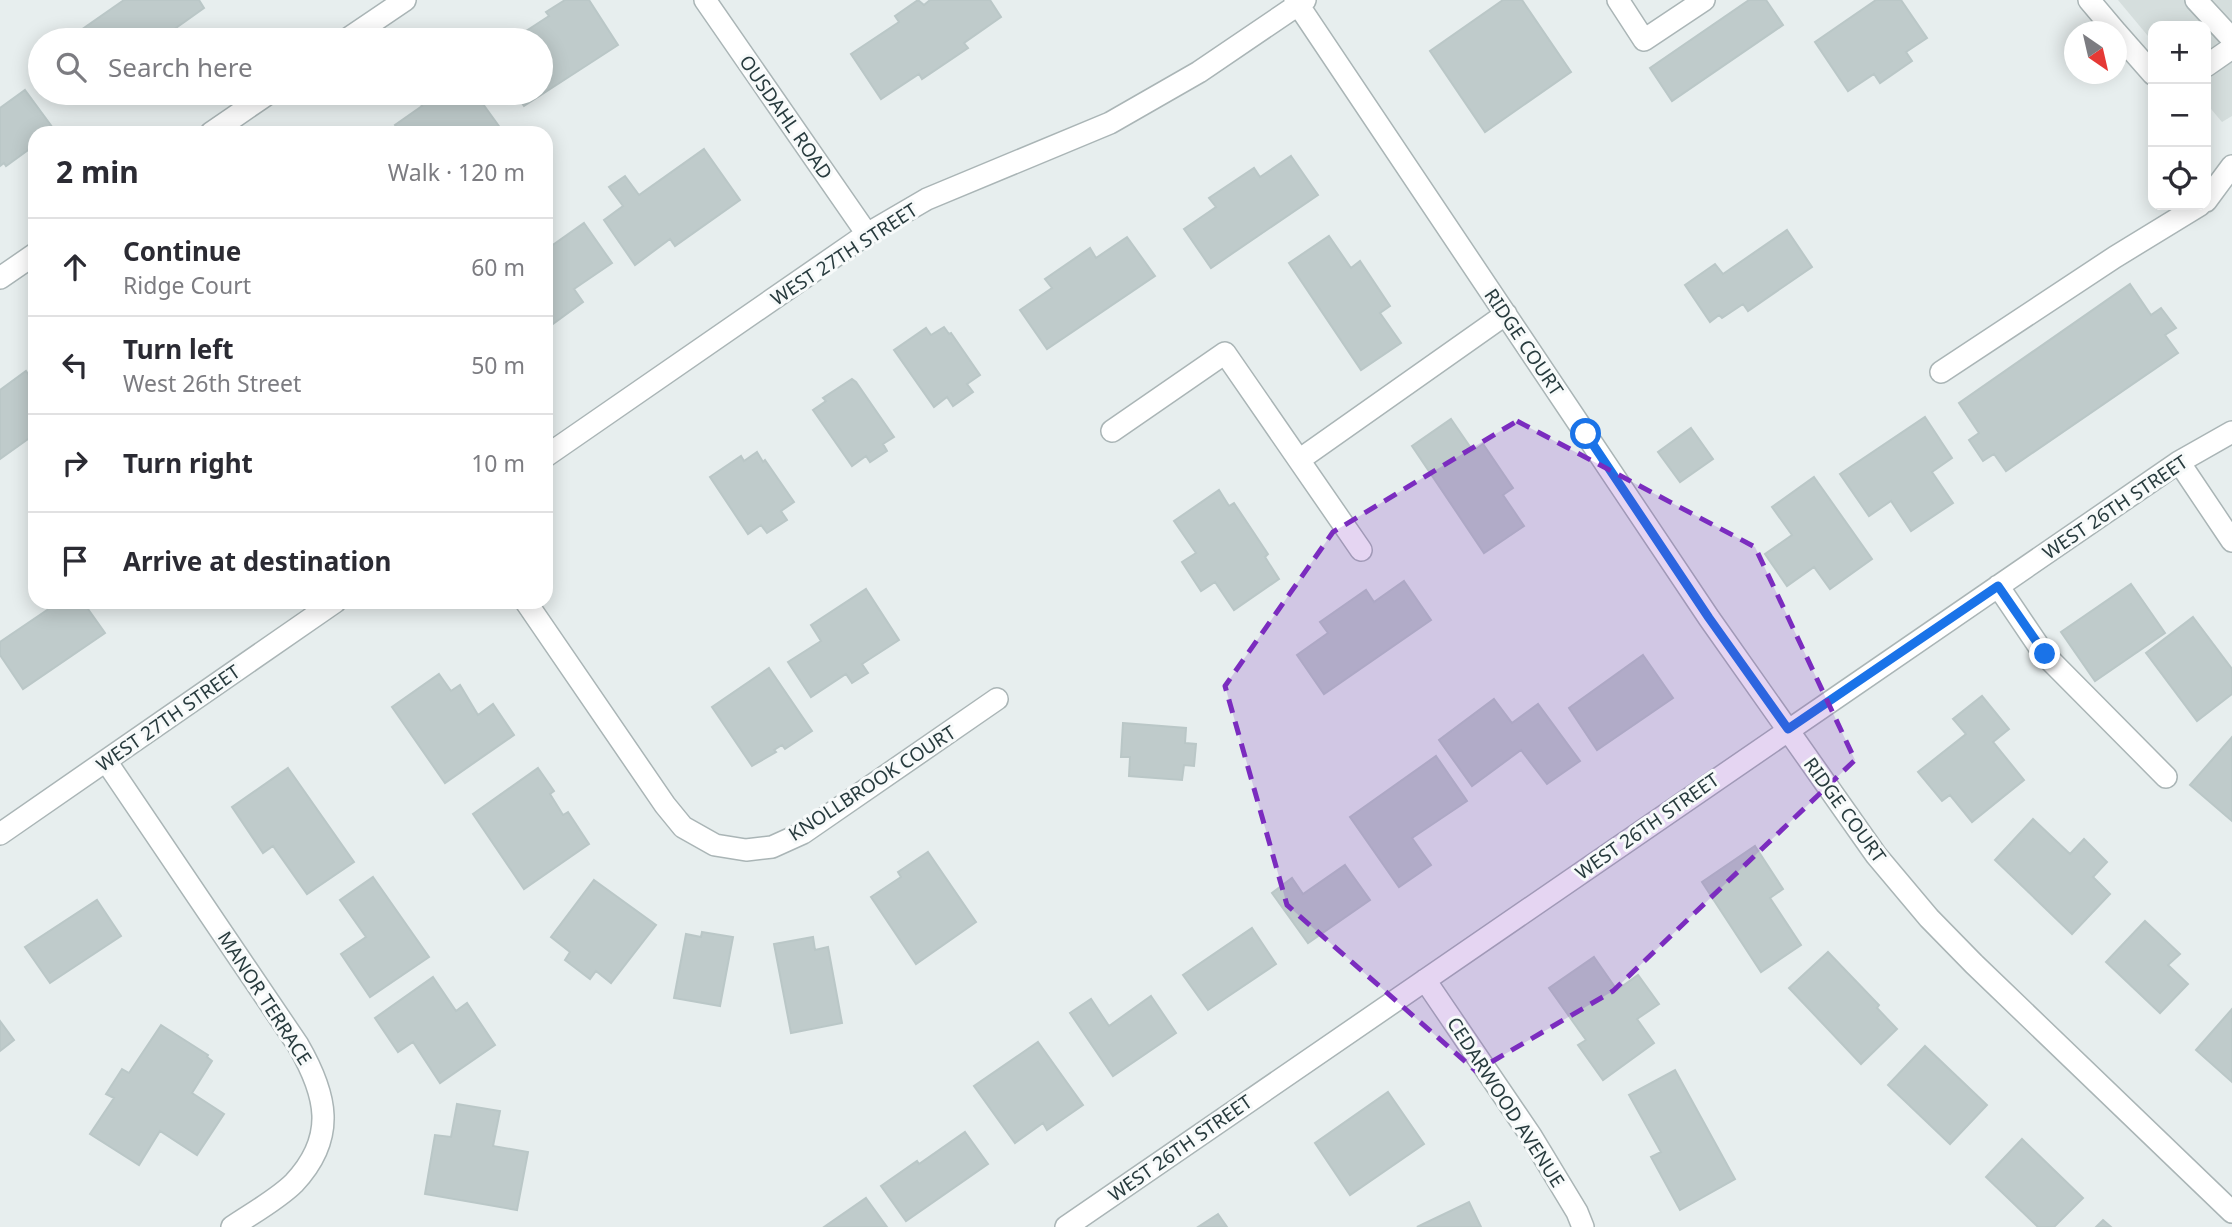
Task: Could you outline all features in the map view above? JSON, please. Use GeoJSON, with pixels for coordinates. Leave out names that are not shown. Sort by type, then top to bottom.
{"type":"FeatureCollection","features":[{"type":"Feature","properties":{"kind":"street"},"geometry":{"type":"LineString","coordinates":[[364,28],[405,0]]}},
{"type":"Feature","properties":{"kind":"street","name":"OUSDAHL ROAD"},"geometry":{"type":"LineString","coordinates":[[705,0],[867,234]]}},
{"type":"Feature","properties":{"kind":"street"},"geometry":{"type":"LineString","coordinates":[[1618,0],[1644,40],[1704,0]]}},
{"type":"Feature","properties":{"kind":"street"},"geometry":{"type":"LineString","coordinates":[[2089,0],[2107,21]]}},
{"type":"Feature","properties":{"kind":"street"},"geometry":{"type":"LineString","coordinates":[[2196,0],[2232,39]]}},
{"type":"Feature","properties":{"kind":"street","name":"WEST 27TH STREET"},"geometry":{"type":"LineString","coordinates":[[553,451],[867,234],[927,199],[1110,123],[1199,72],[1299,2]]}},
{"type":"Feature","properties":{"kind":"street","name":"RIDGE COURT"},"geometry":{"type":"LineString","coordinates":[[1299,2],[1709,618],[1877,855],[1930,918],[1974,964],[2232,1212]]}},
{"type":"Feature","properties":{"kind":"street"},"geometry":{"type":"LineString","coordinates":[[2127,44],[2148,68]]}},
{"type":"Feature","properties":{"kind":"street"},"geometry":{"type":"LineString","coordinates":[[2211,63],[2232,48]]}},
{"type":"Feature","properties":{"kind":"street"},"geometry":{"type":"LineString","coordinates":[[221,126],[252,105]]}},
{"type":"Feature","properties":{"kind":"street"},"geometry":{"type":"LineString","coordinates":[[2211,194],[2232,166]]}},
{"type":"Feature","properties":{"kind":"street"},"geometry":{"type":"LineString","coordinates":[[1941,372],[2115,257],[2192,210]]}},
{"type":"Feature","properties":{"kind":"street"},"geometry":{"type":"LineString","coordinates":[[0,278],[28,259]]}},
{"type":"Feature","properties":{"kind":"street"},"geometry":{"type":"LineString","coordinates":[[1299,460],[1506,314]]}},
{"type":"Feature","properties":{"kind":"street"},"geometry":{"type":"LineString","coordinates":[[1112,431],[1225,354],[1360,550]]}},
{"type":"Feature","properties":{"kind":"street","name":"WEST 26TH STREET"},"geometry":{"type":"LineString","coordinates":[[1066,1227],[2179,462],[2232,432]]}},
{"type":"Feature","properties":{"kind":"street"},"geometry":{"type":"LineString","coordinates":[[2179,462],[2232,541]]}},
{"type":"Feature","properties":{"kind":"street"},"geometry":{"type":"LineString","coordinates":[[1998,586],[2045,654],[2166,777]]}},
{"type":"Feature","properties":{"kind":"street","name":"WEST 27TH STREET"},"geometry":{"type":"LineString","coordinates":[[0,834],[325,609]]}},
{"type":"Feature","properties":{"kind":"street","name":"KNOLLBROOK COURT"},"geometry":{"type":"LineString","coordinates":[[531,609],[665,805],[683,827],[715,845],[746,850],[772,847],[803,833],[997,699]]}},
{"type":"Feature","properties":{"kind":"street","name":"MANOR TERRACE"},"geometry":{"type":"LineString","coordinates":[[106,761],[298,1045],[312,1070],[320,1094],[323,1134],[316,1152],[292,1185],[232,1227]]}},
{"type":"Feature","properties":{"kind":"street","name":"CEDARWOOD AVENUE"},"geometry":{"type":"LineString","coordinates":[[1425,980],[1531,1136],[1577,1212],[1583,1227]]}},
{"type":"Feature","properties":{"kind":"highlighted area"},"geometry":{"type":"Polygon","coordinates":[[[1517,421],[1755,547],[1855,760],[1613,991],[1476,1071],[1287,905],[1225,686],[1333,532],[1517,421]]]}},
{"type":"Feature","properties":{"kind":"shaded area"},"geometry":{"type":"Polygon","coordinates":[[[2118,0],[2232,0],[2232,116],[2222,122],[2211,109],[2211,21],[2148,21],[2148,36],[2118,0]]]}},
{"type":"Feature","properties":{"kind":"building"},"geometry":{"type":"Polygon","coordinates":[[[124,0],[199,0],[204,8],[176,28],[84,28],[124,0]]]}},
{"type":"Feature","properties":{"kind":"building"},"geometry":{"type":"Polygon","coordinates":[[[565,0],[589,0],[618,45],[553,87],[553,28],[531,28],[549,16],[546,12],[565,0]]]}},
{"type":"Feature","properties":{"kind":"building"},"geometry":{"type":"Polygon","coordinates":[[[918,0],[924,5],[930,0],[990,0],[1001,17],[964,43],[968,48],[922,79],[919,74],[881,99],[851,54],[899,22],[895,16],[918,0]]]}},
{"type":"Feature","properties":{"kind":"building"},"geometry":{"type":"Polygon","coordinates":[[[1503,0],[1522,0],[1571,72],[1485,132],[1430,51],[1503,0]]]}},
{"type":"Feature","properties":{"kind":"building"},"geometry":{"type":"Polygon","coordinates":[[[1749,0],[1766,0],[1783,25],[1672,101],[1650,68],[1749,0]]]}},
{"type":"Feature","properties":{"kind":"building"},"geometry":{"type":"Polygon","coordinates":[[[1876,0],[1901,0],[1927,38],[1906,52],[1912,61],[1880,83],[1874,74],[1848,91],[1815,42],[1876,0]]]}},
{"type":"Feature","properties":{"kind":"building"},"geometry":{"type":"Polygon","coordinates":[[[25,90],[28,94],[28,105],[36,105],[51,126],[28,126],[28,150],[6,166],[4,163],[0,166],[0,108],[25,90]]]}},
{"type":"Feature","properties":{"kind":"building"},"geometry":{"type":"Polygon","coordinates":[[[484,105],[499,126],[395,125],[422,106],[484,105]]]}},
{"type":"Feature","properties":{"kind":"building"},"geometry":{"type":"Polygon","coordinates":[[[704,149],[740,200],[675,246],[670,239],[635,265],[604,220],[623,206],[609,187],[625,176],[639,195],[704,149]]]}},
{"type":"Feature","properties":{"kind":"building"},"geometry":{"type":"Polygon","coordinates":[[[1291,156],[1318,195],[1211,268],[1184,229],[1216,207],[1209,198],[1254,168],[1260,177],[1291,156]]]}},
{"type":"Feature","properties":{"kind":"building"},"geometry":{"type":"Polygon","coordinates":[[[584,223],[612,263],[574,289],[583,302],[553,324],[553,245],[584,223]]]}},
{"type":"Feature","properties":{"kind":"building"},"geometry":{"type":"Polygon","coordinates":[[[1787,230],[1812,267],[1748,311],[1743,304],[1722,318],[1719,315],[1710,322],[1685,285],[1715,264],[1723,274],[1787,230]]]}},
{"type":"Feature","properties":{"kind":"building"},"geometry":{"type":"Polygon","coordinates":[[[1329,236],[1351,268],[1360,261],[1390,306],[1380,313],[1401,343],[1361,370],[1289,263],[1329,236]]]}},
{"type":"Feature","properties":{"kind":"building"},"geometry":{"type":"Polygon","coordinates":[[[1127,237],[1155,276],[1047,349],[1020,310],[1052,288],[1045,279],[1090,248],[1096,258],[1127,237]]]}},
{"type":"Feature","properties":{"kind":"building"},"geometry":{"type":"Polygon","coordinates":[[[2130,284],[2151,315],[2161,308],[2176,328],[2165,335],[2178,353],[2006,471],[1994,454],[1983,461],[1969,440],[1979,433],[1959,403],[2130,284]]]}},
{"type":"Feature","properties":{"kind":"building"},"geometry":{"type":"Polygon","coordinates":[[[944,327],[980,375],[967,384],[973,392],[953,406],[947,397],[934,407],[894,350],[926,328],[931,335],[944,327]]]}},
{"type":"Feature","properties":{"kind":"building"},"geometry":{"type":"Polygon","coordinates":[[[26,371],[28,374],[28,439],[0,459],[0,390],[26,371]]]}},
{"type":"Feature","properties":{"kind":"building"},"geometry":{"type":"Polygon","coordinates":[[[852,379],[894,437],[883,444],[887,451],[870,462],[866,456],[852,466],[813,410],[826,401],[823,398],[852,379]]]}},
{"type":"Feature","properties":{"kind":"building"},"geometry":{"type":"Polygon","coordinates":[[[1925,417],[1952,458],[1932,472],[1953,503],[1911,531],[1891,501],[1869,516],[1840,474],[1925,417]]]}},
{"type":"Feature","properties":{"kind":"building"},"geometry":{"type":"Polygon","coordinates":[[[1451,419],[1473,451],[1483,444],[1513,488],[1503,495],[1524,526],[1484,553],[1412,446],[1451,419]]]}},
{"type":"Feature","properties":{"kind":"building"},"geometry":{"type":"Polygon","coordinates":[[[1691,428],[1713,459],[1680,482],[1658,452],[1691,428]]]}},
{"type":"Feature","properties":{"kind":"building"},"geometry":{"type":"Polygon","coordinates":[[[757,452],[794,502],[781,511],[787,520],[767,533],[761,525],[748,534],[710,477],[741,456],[744,461],[757,452]]]}},
{"type":"Feature","properties":{"kind":"building"},"geometry":{"type":"Polygon","coordinates":[[[1814,477],[1872,559],[1830,589],[1814,567],[1787,586],[1765,554],[1792,535],[1772,507],[1814,477]]]}},
{"type":"Feature","properties":{"kind":"building"},"geometry":{"type":"Polygon","coordinates":[[[1219,490],[1229,506],[1234,503],[1268,554],[1265,557],[1279,579],[1234,610],[1215,582],[1201,591],[1182,562],[1196,553],[1174,521],[1219,490]]]}},
{"type":"Feature","properties":{"kind":"building"},"geometry":{"type":"Polygon","coordinates":[[[1404,581],[1431,620],[1324,694],[1297,655],[1328,633],[1320,622],[1366,590],[1374,602],[1404,581]]]}},
{"type":"Feature","properties":{"kind":"building"},"geometry":{"type":"Polygon","coordinates":[[[2131,584],[2165,633],[2095,681],[2061,632],[2131,584]]]}},
{"type":"Feature","properties":{"kind":"building"},"geometry":{"type":"Polygon","coordinates":[[[866,589],[899,640],[862,664],[868,673],[852,683],[846,674],[811,697],[788,662],[821,641],[811,625],[866,589]]]}},
{"type":"Feature","properties":{"kind":"building"},"geometry":{"type":"Polygon","coordinates":[[[49,609],[88,609],[105,633],[23,689],[0,655],[0,642],[49,609]]]}},
{"type":"Feature","properties":{"kind":"building"},"geometry":{"type":"Polygon","coordinates":[[[2193,617],[2232,669],[2232,694],[2197,721],[2146,653],[2193,617]]]}},
{"type":"Feature","properties":{"kind":"building"},"geometry":{"type":"Polygon","coordinates":[[[1643,655],[1673,698],[1597,750],[1569,708],[1643,655]]]}},
{"type":"Feature","properties":{"kind":"building"},"geometry":{"type":"Polygon","coordinates":[[[769,668],[812,731],[785,749],[782,745],[774,750],[776,752],[752,766],[712,707],[769,668]]]}},
{"type":"Feature","properties":{"kind":"building"},"geometry":{"type":"Polygon","coordinates":[[[439,674],[451,691],[460,685],[478,715],[493,704],[514,735],[445,783],[392,707],[439,674]]]}},
{"type":"Feature","properties":{"kind":"building"},"geometry":{"type":"Polygon","coordinates":[[[1982,696],[2009,729],[1993,742],[2024,780],[1972,822],[1950,795],[1942,801],[1918,772],[1966,734],[1953,719],[1982,696]]]}},
{"type":"Feature","properties":{"kind":"building"},"geometry":{"type":"Polygon","coordinates":[[[1494,699],[1512,723],[1538,704],[1580,761],[1547,784],[1521,750],[1472,786],[1439,740],[1494,699]]]}},
{"type":"Feature","properties":{"kind":"building"},"geometry":{"type":"Polygon","coordinates":[[[1123,723],[1186,728],[1185,743],[1196,744],[1194,766],[1184,765],[1182,780],[1129,776],[1130,757],[1121,757],[1123,723]]]}},
{"type":"Feature","properties":{"kind":"building"},"geometry":{"type":"Polygon","coordinates":[[[2232,737],[2232,821],[2190,785],[2232,737]]]}},
{"type":"Feature","properties":{"kind":"building"},"geometry":{"type":"Polygon","coordinates":[[[1436,756],[1467,801],[1412,838],[1431,865],[1399,887],[1350,817],[1436,756]]]}},
{"type":"Feature","properties":{"kind":"building"},"geometry":{"type":"Polygon","coordinates":[[[288,768],[354,862],[307,894],[273,846],[263,853],[232,807],[288,768]]]}},
{"type":"Feature","properties":{"kind":"building"},"geometry":{"type":"Polygon","coordinates":[[[538,768],[554,791],[550,794],[563,815],[568,812],[589,844],[524,889],[473,814],[538,768]]]}},
{"type":"Feature","properties":{"kind":"building"},"geometry":{"type":"Polygon","coordinates":[[[2033,819],[2070,854],[2084,839],[2107,862],[2093,877],[2110,894],[2072,934],[1995,860],[2033,819]]]}},
{"type":"Feature","properties":{"kind":"building"},"geometry":{"type":"Polygon","coordinates":[[[1755,846],[1783,889],[1770,898],[1801,945],[1761,972],[1702,882],[1755,846]]]}},
{"type":"Feature","properties":{"kind":"building"},"geometry":{"type":"Polygon","coordinates":[[[928,852],[976,922],[916,964],[871,897],[901,877],[898,872],[928,852]]]}},
{"type":"Feature","properties":{"kind":"building"},"geometry":{"type":"Polygon","coordinates":[[[1345,865],[1370,900],[1308,943],[1272,893],[1292,878],[1303,894],[1345,865]]]}},
{"type":"Feature","properties":{"kind":"building"},"geometry":{"type":"Polygon","coordinates":[[[373,877],[429,957],[370,997],[341,954],[366,937],[340,900],[373,877]]]}},
{"type":"Feature","properties":{"kind":"building"},"geometry":{"type":"Polygon","coordinates":[[[594,880],[656,925],[611,983],[596,971],[590,979],[565,960],[570,952],[551,937],[594,880]]]}},
{"type":"Feature","properties":{"kind":"building"},"geometry":{"type":"Polygon","coordinates":[[[97,900],[121,936],[50,983],[25,947],[97,900]]]}},
{"type":"Feature","properties":{"kind":"building"},"geometry":{"type":"Polygon","coordinates":[[[2145,921],[2180,954],[2168,965],[2188,984],[2160,1013],[2106,962],[2145,921]]]}},
{"type":"Feature","properties":{"kind":"building"},"geometry":{"type":"Polygon","coordinates":[[[1252,928],[1276,964],[1208,1010],[1183,975],[1252,928]]]}},
{"type":"Feature","properties":{"kind":"building"},"geometry":{"type":"Polygon","coordinates":[[[702,932],[733,937],[720,1006],[674,998],[686,934],[701,937],[702,932]]]}},
{"type":"Feature","properties":{"kind":"building"},"geometry":{"type":"Polygon","coordinates":[[[813,937],[815,950],[828,947],[842,1023],[791,1033],[774,944],[813,937]]]}},
{"type":"Feature","properties":{"kind":"building"},"geometry":{"type":"Polygon","coordinates":[[[1828,952],[1879,1005],[1877,1008],[1897,1029],[1861,1064],[1789,988],[1828,952]]]}},
{"type":"Feature","properties":{"kind":"building"},"geometry":{"type":"Polygon","coordinates":[[[1594,957],[1617,990],[1638,975],[1659,1004],[1637,1019],[1654,1043],[1603,1080],[1578,1045],[1586,1040],[1549,988],[1594,957]]]}},
{"type":"Feature","properties":{"kind":"building"},"geometry":{"type":"Polygon","coordinates":[[[433,977],[456,1011],[467,1003],[495,1045],[440,1083],[413,1042],[398,1052],[375,1018],[433,977]]]}},
{"type":"Feature","properties":{"kind":"building"},"geometry":{"type":"Polygon","coordinates":[[[1151,996],[1176,1033],[1113,1076],[1070,1013],[1091,999],[1109,1026],[1151,996]]]}},
{"type":"Feature","properties":{"kind":"building"},"geometry":{"type":"Polygon","coordinates":[[[2232,1009],[2232,1082],[2196,1050],[2232,1009]]]}},
{"type":"Feature","properties":{"kind":"building"},"geometry":{"type":"Polygon","coordinates":[[[0,1021],[14,1040],[0,1051],[0,1021]]]}},
{"type":"Feature","properties":{"kind":"building"},"geometry":{"type":"Polygon","coordinates":[[[161,1025],[208,1055],[212,1061],[192,1093],[224,1114],[197,1155],[160,1131],[139,1165],[90,1134],[114,1098],[106,1094],[122,1069],[129,1073],[161,1025]]]}},
{"type":"Feature","properties":{"kind":"building"},"geometry":{"type":"Polygon","coordinates":[[[1038,1042],[1083,1105],[1047,1130],[1043,1123],[1015,1143],[974,1086],[1038,1042]]]}},
{"type":"Feature","properties":{"kind":"building"},"geometry":{"type":"Polygon","coordinates":[[[1925,1046],[1987,1105],[1950,1144],[1888,1085],[1925,1046]]]}},
{"type":"Feature","properties":{"kind":"building"},"geometry":{"type":"Polygon","coordinates":[[[1675,1070],[1735,1179],[1680,1210],[1651,1157],[1661,1152],[1629,1095],[1675,1070]]]}},
{"type":"Feature","properties":{"kind":"building"},"geometry":{"type":"Polygon","coordinates":[[[1388,1092],[1424,1144],[1350,1195],[1315,1143],[1388,1092]]]}},
{"type":"Feature","properties":{"kind":"building"},"geometry":{"type":"Polygon","coordinates":[[[457,1104],[500,1111],[493,1146],[528,1152],[517,1210],[425,1194],[435,1135],[451,1137],[457,1104]]]}},
{"type":"Feature","properties":{"kind":"building"},"geometry":{"type":"Polygon","coordinates":[[[965,1132],[988,1164],[906,1221],[881,1186],[965,1132]]]}},
{"type":"Feature","properties":{"kind":"building"},"geometry":{"type":"Polygon","coordinates":[[[2022,1139],[2083,1198],[2054,1227],[2038,1227],[1986,1177],[2022,1139]]]}},
{"type":"Feature","properties":{"kind":"building"},"geometry":{"type":"Polygon","coordinates":[[[866,1198],[887,1227],[824,1227],[866,1198]]]}},
{"type":"Feature","properties":{"kind":"building"},"geometry":{"type":"Polygon","coordinates":[[[1469,1202],[1481,1227],[1417,1227],[1469,1202]]]}},
{"type":"Feature","properties":{"kind":"building"},"geometry":{"type":"Polygon","coordinates":[[[1218,1214],[1227,1227],[1198,1227],[1218,1214]]]}},
{"type":"Feature","properties":{"kind":"building"},"geometry":{"type":"Polygon","coordinates":[[[2103,1220],[2111,1227],[2096,1227],[2103,1220]]]}},
{"type":"Feature","properties":{"kind":"route"},"geometry":{"type":"LineString","coordinates":[[1586,434],[1709,618],[1788,729],[1998,586],[2045,654]]}}]}
